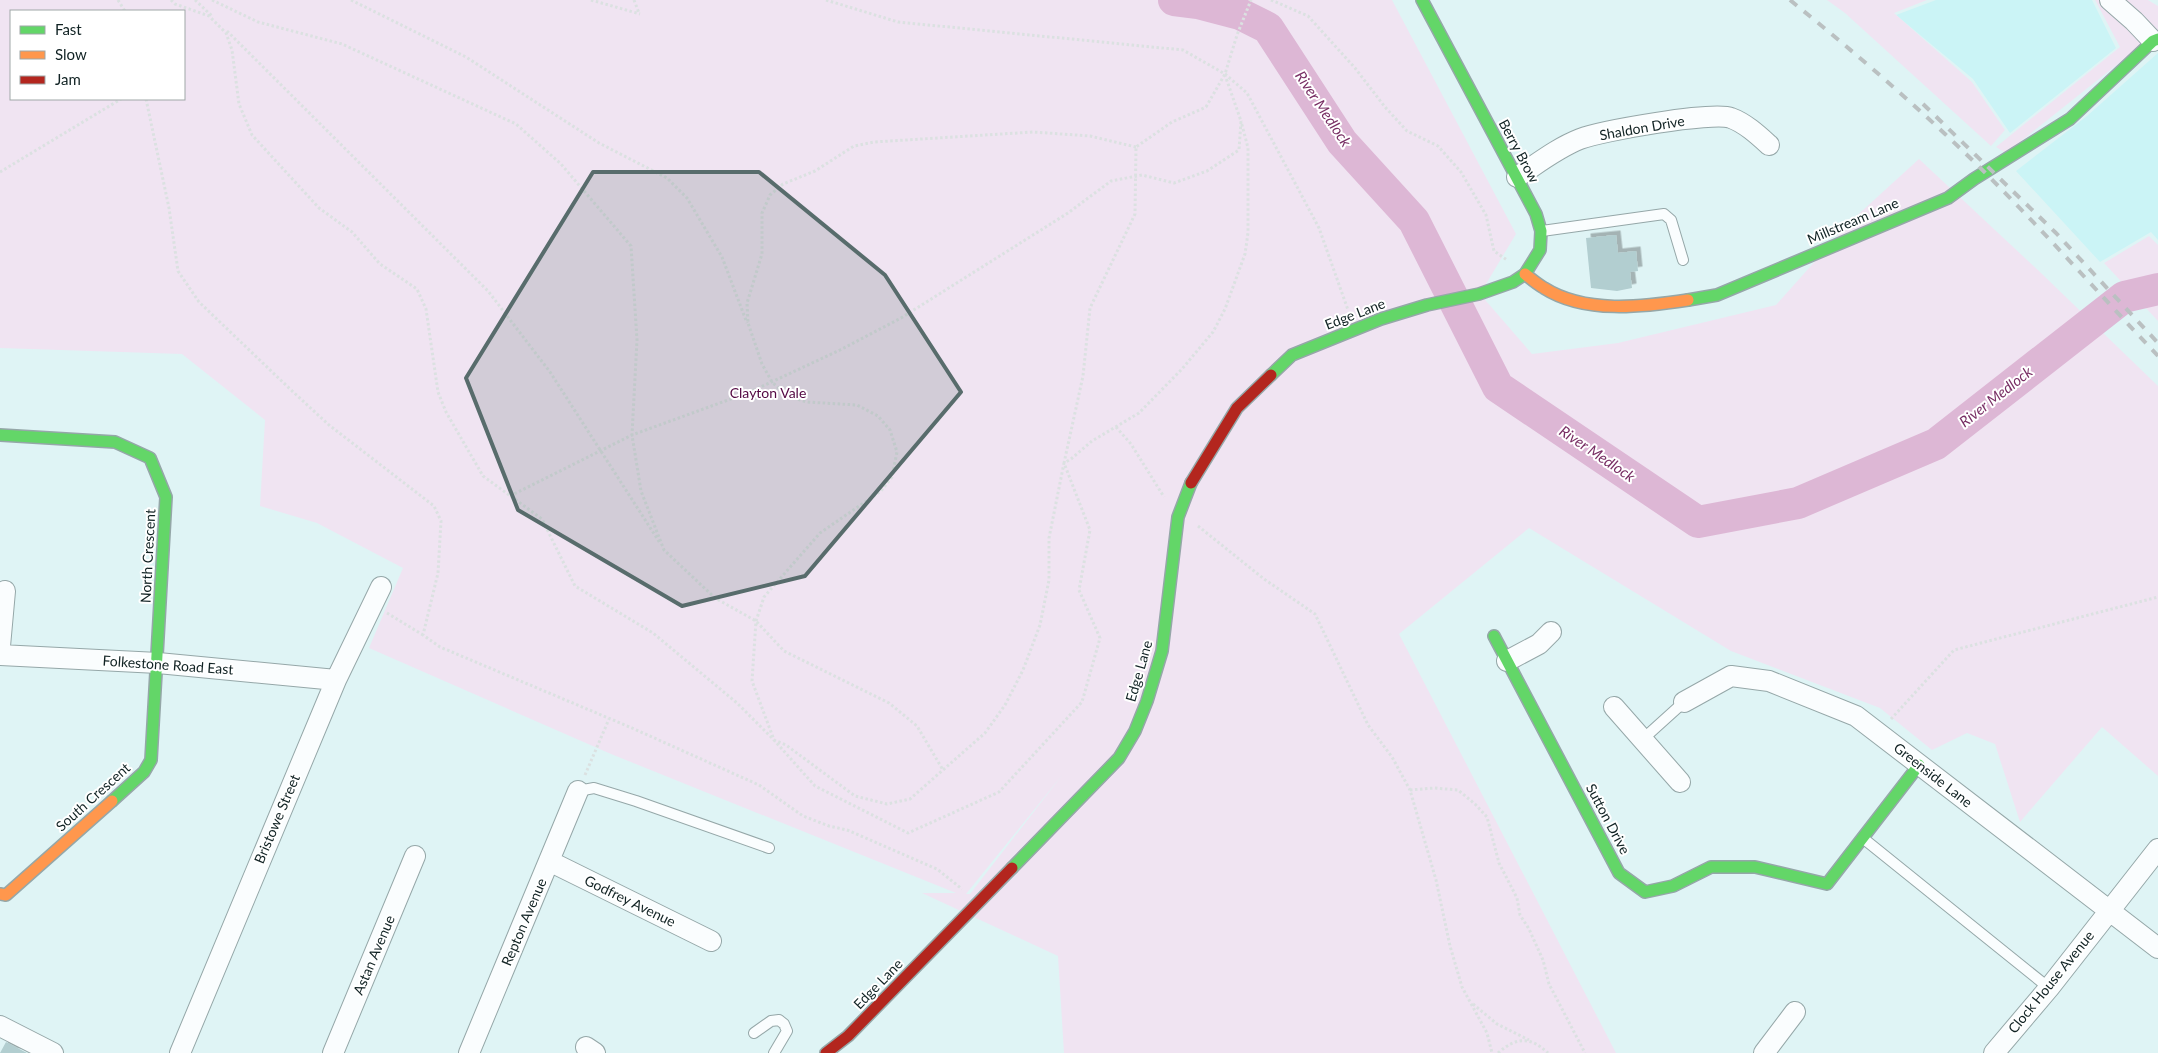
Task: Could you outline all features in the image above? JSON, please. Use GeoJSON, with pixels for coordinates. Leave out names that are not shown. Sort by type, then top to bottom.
{"type":"FeatureCollection","features":[{"type":"Feature","properties":{"kind":"street","name":"Berry Brow"},"geometry":{"type":"LineString","coordinates":[[1422,0],[1536,214],[1541,231],[1540,250],[1525,274]]}},
{"type":"Feature","properties":{"kind":"street"},"geometry":{"type":"LineString","coordinates":[[2110,0],[2155,40]]}},
{"type":"Feature","properties":{"kind":"street","name":"Millstream Lane"},"geometry":{"type":"LineString","coordinates":[[1525,274],[1537,286],[1548,292],[1604,307],[1682,302],[1717,295],[1948,198],[1966,183],[2059,127],[2094,98],[2155,40]]}},
{"type":"Feature","properties":{"kind":"street","name":"Shaldon Drive"},"geometry":{"type":"LineString","coordinates":[[1517,177],[1551,154],[1580,139],[1622,129],[1710,116],[1731,118],[1769,145]]}},
{"type":"Feature","properties":{"kind":"street","name":"Edge Lane"},"geometry":{"type":"LineString","coordinates":[[826,1053],[848,1036],[1119,758],[1135,731],[1147,701],[1162,651],[1178,517],[1193,479],[1237,408],[1292,355],[1381,318],[1428,305],[1480,294],[1513,282],[1525,274]]}},
{"type":"Feature","properties":{"kind":"street","name":"North Crescent"},"geometry":{"type":"LineString","coordinates":[[0,435],[115,442],[150,458],[166,497],[158,663]]}},
{"type":"Feature","properties":{"kind":"street","name":"Bristowe Street"},"geometry":{"type":"LineString","coordinates":[[180,1053],[336,680],[381,588]]}},
{"type":"Feature","properties":{"kind":"street"},"geometry":{"type":"LineString","coordinates":[[0,646],[5,591]]}},
{"type":"Feature","properties":{"kind":"street"},"geometry":{"type":"LineString","coordinates":[[1506,661],[1540,644],[1551,632]]}},
{"type":"Feature","properties":{"kind":"street","name":"Sutton Drive"},"geometry":{"type":"LineString","coordinates":[[1494,636],[1619,873],[1646,892],[1673,886],[1711,867],[1755,867],[1827,884],[1919,765]]}},
{"type":"Feature","properties":{"kind":"street","name":"Folkestone Road East"},"geometry":{"type":"LineString","coordinates":[[0,655],[158,663],[336,680]]}},
{"type":"Feature","properties":{"kind":"street","name":"South Crescent"},"geometry":{"type":"LineString","coordinates":[[0,894],[6,895],[144,772],[151,760],[158,663]]}},
{"type":"Feature","properties":{"kind":"street","name":"Greenside Lane"},"geometry":{"type":"LineString","coordinates":[[1684,702],[1731,676],[1769,681],[1856,716],[2158,948]]}},
{"type":"Feature","properties":{"kind":"street"},"geometry":{"type":"LineString","coordinates":[[1614,707],[1680,782]]}},
{"type":"Feature","properties":{"kind":"street","name":"Repton Avenue"},"geometry":{"type":"LineString","coordinates":[[469,1053],[578,791]]}},
{"type":"Feature","properties":{"kind":"street","name":"Clock House Avenue"},"geometry":{"type":"LineString","coordinates":[[1999,1051],[2108,910],[2158,849]]}},
{"type":"Feature","properties":{"kind":"street","name":"Astan Avenue"},"geometry":{"type":"LineString","coordinates":[[333,1053],[415,856]]}},
{"type":"Feature","properties":{"kind":"street","name":"Godfrey Avenue"},"geometry":{"type":"LineString","coordinates":[[549,861],[711,941]]}},
{"type":"Feature","properties":{"kind":"street"},"geometry":{"type":"LineString","coordinates":[[1764,1053],[1795,1012]]}},
{"type":"Feature","properties":{"kind":"street"},"geometry":{"type":"LineString","coordinates":[[0,1026],[53,1053]]}},
{"type":"Feature","properties":{"kind":"lane"},"geometry":{"type":"LineString","coordinates":[[1541,231],[1664,214],[1671,220],[1683,260]]}},
{"type":"Feature","properties":{"kind":"lane"},"geometry":{"type":"LineString","coordinates":[[1643,739],[1684,702]]}},
{"type":"Feature","properties":{"kind":"lane"},"geometry":{"type":"LineString","coordinates":[[578,791],[594,788],[628,798],[769,848]]}},
{"type":"Feature","properties":{"kind":"lane"},"geometry":{"type":"LineString","coordinates":[[1863,839],[2049,988]]}},
{"type":"Feature","properties":{"kind":"lane"},"geometry":{"type":"LineString","coordinates":[[754,1033],[775,1020],[784,1024],[787,1031],[774,1053]]}},
{"type":"Feature","properties":{"kind":"path"},"geometry":{"type":"LineString","coordinates":[[171,0],[175,4],[209,16],[226,33],[232,50],[239,104],[252,134],[319,208],[352,232],[380,264],[417,289],[426,308],[438,392],[446,412],[483,476],[542,519],[575,586],[653,633],[737,703],[774,740],[815,786],[908,833],[999,792],[1082,702],[1100,638],[1079,590],[1090,530],[1064,462]]}},
{"type":"Feature","properties":{"kind":"path"},"geometry":{"type":"LineString","coordinates":[[195,0],[488,291],[550,372],[664,550],[715,598],[756,621],[784,651],[889,703],[917,726],[943,770]]}},
{"type":"Feature","properties":{"kind":"path"},"geometry":{"type":"LineString","coordinates":[[212,0],[258,22],[342,44],[516,124],[561,164],[631,246],[637,340],[632,435],[641,491],[664,550]]}},
{"type":"Feature","properties":{"kind":"path"},"geometry":{"type":"LineString","coordinates":[[351,0],[466,57],[599,143],[667,178],[687,198],[722,257],[756,346]]}},
{"type":"Feature","properties":{"kind":"path"},"geometry":{"type":"LineString","coordinates":[[590,0],[640,14],[634,0]]}},
{"type":"Feature","properties":{"kind":"path"},"geometry":{"type":"LineString","coordinates":[[826,0],[898,22],[1183,50],[1225,74],[1247,93],[1319,228],[1354,329]]}},
{"type":"Feature","properties":{"kind":"path"},"geometry":{"type":"LineString","coordinates":[[1136,147],[1135,214],[1090,308],[1083,376],[1049,538],[1049,580],[1040,625],[1023,670],[1005,705],[984,734],[910,799],[887,804],[855,796],[786,745],[774,740],[752,681],[756,621],[764,597],[820,534],[881,491],[892,477],[897,452],[890,430],[878,416],[857,405],[807,402],[788,396],[772,382],[762,364],[748,323],[747,303],[762,254],[762,213],[770,195],[783,184],[815,171],[854,146],[874,142],[1033,132],[1090,136],[1136,147],[1172,122],[1206,107],[1225,74],[1250,0]]}},
{"type":"Feature","properties":{"kind":"path"},"geometry":{"type":"LineString","coordinates":[[1271,0],[1308,16],[1407,131],[1438,146],[1461,172],[1486,215],[1494,251],[1525,274]]}},
{"type":"Feature","properties":{"kind":"path"},"geometry":{"type":"LineString","coordinates":[[1064,462],[1071,459],[1092,441],[1139,413],[1182,369],[1213,332],[1225,309],[1245,254],[1248,233],[1248,148],[1225,74]]}},
{"type":"Feature","properties":{"kind":"path"},"geometry":{"type":"LineString","coordinates":[[0,172],[119,100]]}},
{"type":"Feature","properties":{"kind":"path"},"geometry":{"type":"LineString","coordinates":[[146,100],[169,208],[178,271],[183,279],[200,302],[316,413],[376,463],[434,506],[441,522],[438,573],[423,635]]}},
{"type":"Feature","properties":{"kind":"path"},"geometry":{"type":"LineString","coordinates":[[510,496],[632,435],[750,392],[840,350],[901,318],[1068,213],[1111,181],[1142,175],[1174,183],[1206,171],[1239,150],[1241,121]]}},
{"type":"Feature","properties":{"kind":"path"},"geometry":{"type":"LineString","coordinates":[[1116,428],[1131,444],[1178,517],[1200,528],[1264,579],[1315,614],[1368,725],[1392,757],[1410,790],[1436,880],[1450,946],[1462,987],[1487,1033],[1492,1053]]}},
{"type":"Feature","properties":{"kind":"path"},"geometry":{"type":"LineString","coordinates":[[1879,733],[1954,650],[2158,597]]}},
{"type":"Feature","properties":{"kind":"path"},"geometry":{"type":"LineString","coordinates":[[371,607],[388,614],[440,647],[759,785],[803,816],[829,826],[848,830],[936,869],[978,902]]}},
{"type":"Feature","properties":{"kind":"path"},"geometry":{"type":"LineString","coordinates":[[578,791],[609,719]]}},
{"type":"Feature","properties":{"kind":"path"},"geometry":{"type":"LineString","coordinates":[[1410,790],[1434,788],[1458,790],[1487,817],[1499,863],[1517,898],[1520,915],[1529,929],[1543,960],[1549,984],[1585,1053]]}},
{"type":"Feature","properties":{"kind":"path"},"geometry":{"type":"LineString","coordinates":[[1472,1003],[1497,1024],[1539,1045],[1548,1053]]}},
{"type":"Feature","properties":{"kind":"path"},"geometry":{"type":"LineString","coordinates":[[1498,1053],[1509,1044],[1529,1040]]}},
{"type":"Feature","properties":{"kind":"highlighted area"},"geometry":{"type":"Polygon","coordinates":[[[593,172],[759,172],[885,275],[961,392],[805,576],[682,606],[518,510],[466,378],[593,172]]]}},
{"type":"Feature","properties":{"kind":"shaded area"},"geometry":{"type":"Polygon","coordinates":[[[1936,0],[2092,0],[2116,48],[2010,133],[1973,79],[1896,15],[1936,0]]]}},
{"type":"Feature","properties":{"kind":"shaded area"},"geometry":{"type":"Polygon","coordinates":[[[2158,53],[2158,240],[2151,232],[2100,262],[2016,171],[2087,116],[2158,53]]]}},
{"type":"Feature","properties":{"kind":"green space","name":"Clayton Vale"},"geometry":{"type":"Polygon","coordinates":[[[0,0],[1392,0],[1516,234],[1480,294],[1532,354],[1618,343],[1776,305],[1851,221],[1919,159],[2158,386],[2158,776],[2102,727],[2020,822],[1995,744],[1967,733],[1932,750],[1880,708],[1731,651],[1529,528],[1399,634],[1616,1053],[1064,1053],[1058,956],[922,893],[956,893],[611,754],[369,648],[403,568],[317,523],[260,506],[265,420],[182,354],[0,348],[0,0]],[[1063,774],[966,894],[970,894],[1063,774]]]}},
{"type":"Feature","properties":{"kind":"green space"},"geometry":{"type":"Polygon","coordinates":[[[1827,0],[1927,0],[1894,13],[1972,82],[2005,130],[1991,146],[1845,13],[1827,0]]]}},
{"type":"Feature","properties":{"kind":"green space"},"geometry":{"type":"Polygon","coordinates":[[[2095,0],[2148,0],[2158,6],[2158,32],[2006,153],[1996,147],[2120,47],[2095,0]]]}},
{"type":"Feature","properties":{"kind":"green space"},"geometry":{"type":"Polygon","coordinates":[[[2149,236],[2158,245],[2158,321],[2104,263],[2149,236]]]}},
{"type":"Feature","properties":{"kind":"building"},"geometry":{"type":"Polygon","coordinates":[[[1616,235],[1618,253],[1636,251],[1638,271],[1630,272],[1632,288],[1617,291],[1591,288],[1586,238],[1616,235]]]}},
{"type":"Feature","properties":{"kind":"building"},"geometry":{"type":"Polygon","coordinates":[[[6,1042],[27,1053],[0,1053],[6,1042]]]}},
{"type":"Feature","properties":{"kind":"waterway","name":"River Medlock"},"geometry":{"type":"LineString","coordinates":[[1174,0],[1198,3],[1240,14],[1268,28],[1342,142],[1414,221],[1498,387],[1698,522],[1798,503],[1936,444],[2124,297],[2158,289]]}},
{"type":"Feature","properties":{"kind":"railway"},"geometry":{"type":"LineString","coordinates":[[1790,0],[1888,82],[1973,161],[2027,215],[2158,356]]}},
{"type":"Feature","properties":{"kind":"railway"},"geometry":{"type":"LineString","coordinates":[[1923,104],[2056,233],[2158,343]]}},
{"type":"Feature","properties":{"kind":"traffic: fast"},"geometry":{"type":"LineString","coordinates":[[1271,375],[1292,355],[1381,319],[1427,305],[1479,294],[1513,282],[1525,274],[1540,250],[1541,231],[1536,214],[1422,0]]}},
{"type":"Feature","properties":{"kind":"traffic: fast"},"geometry":{"type":"LineString","coordinates":[[1688,300],[1717,295],[1948,198],[1974,179],[2070,119],[2153,41],[2158,39]]}},
{"type":"Feature","properties":{"kind":"traffic: fast"},"geometry":{"type":"LineString","coordinates":[[0,435],[115,442],[150,458],[166,497],[151,760],[144,772],[112,801]]}},
{"type":"Feature","properties":{"kind":"traffic: fast"},"geometry":{"type":"LineString","coordinates":[[1012,868],[1119,758],[1135,731],[1147,701],[1162,651],[1178,517],[1191,483]]}},
{"type":"Feature","properties":{"kind":"traffic: fast"},"geometry":{"type":"LineString","coordinates":[[1494,636],[1619,873],[1645,892],[1673,886],[1711,867],[1755,867],[1827,884],[1919,765]]}},
{"type":"Feature","properties":{"kind":"traffic: slow"},"geometry":{"type":"LineString","coordinates":[[1525,274],[1541,286],[1560,296],[1577,302],[1595,305],[1652,305],[1688,300]]}},
{"type":"Feature","properties":{"kind":"traffic: slow"},"geometry":{"type":"LineString","coordinates":[[0,894],[6,895],[112,801]]}},
{"type":"Feature","properties":{"kind":"traffic: jam"},"geometry":{"type":"LineString","coordinates":[[1191,483],[1237,408],[1271,375]]}},
{"type":"Feature","properties":{"kind":"traffic: jam"},"geometry":{"type":"LineString","coordinates":[[826,1053],[848,1036],[1012,868]]}}]}
